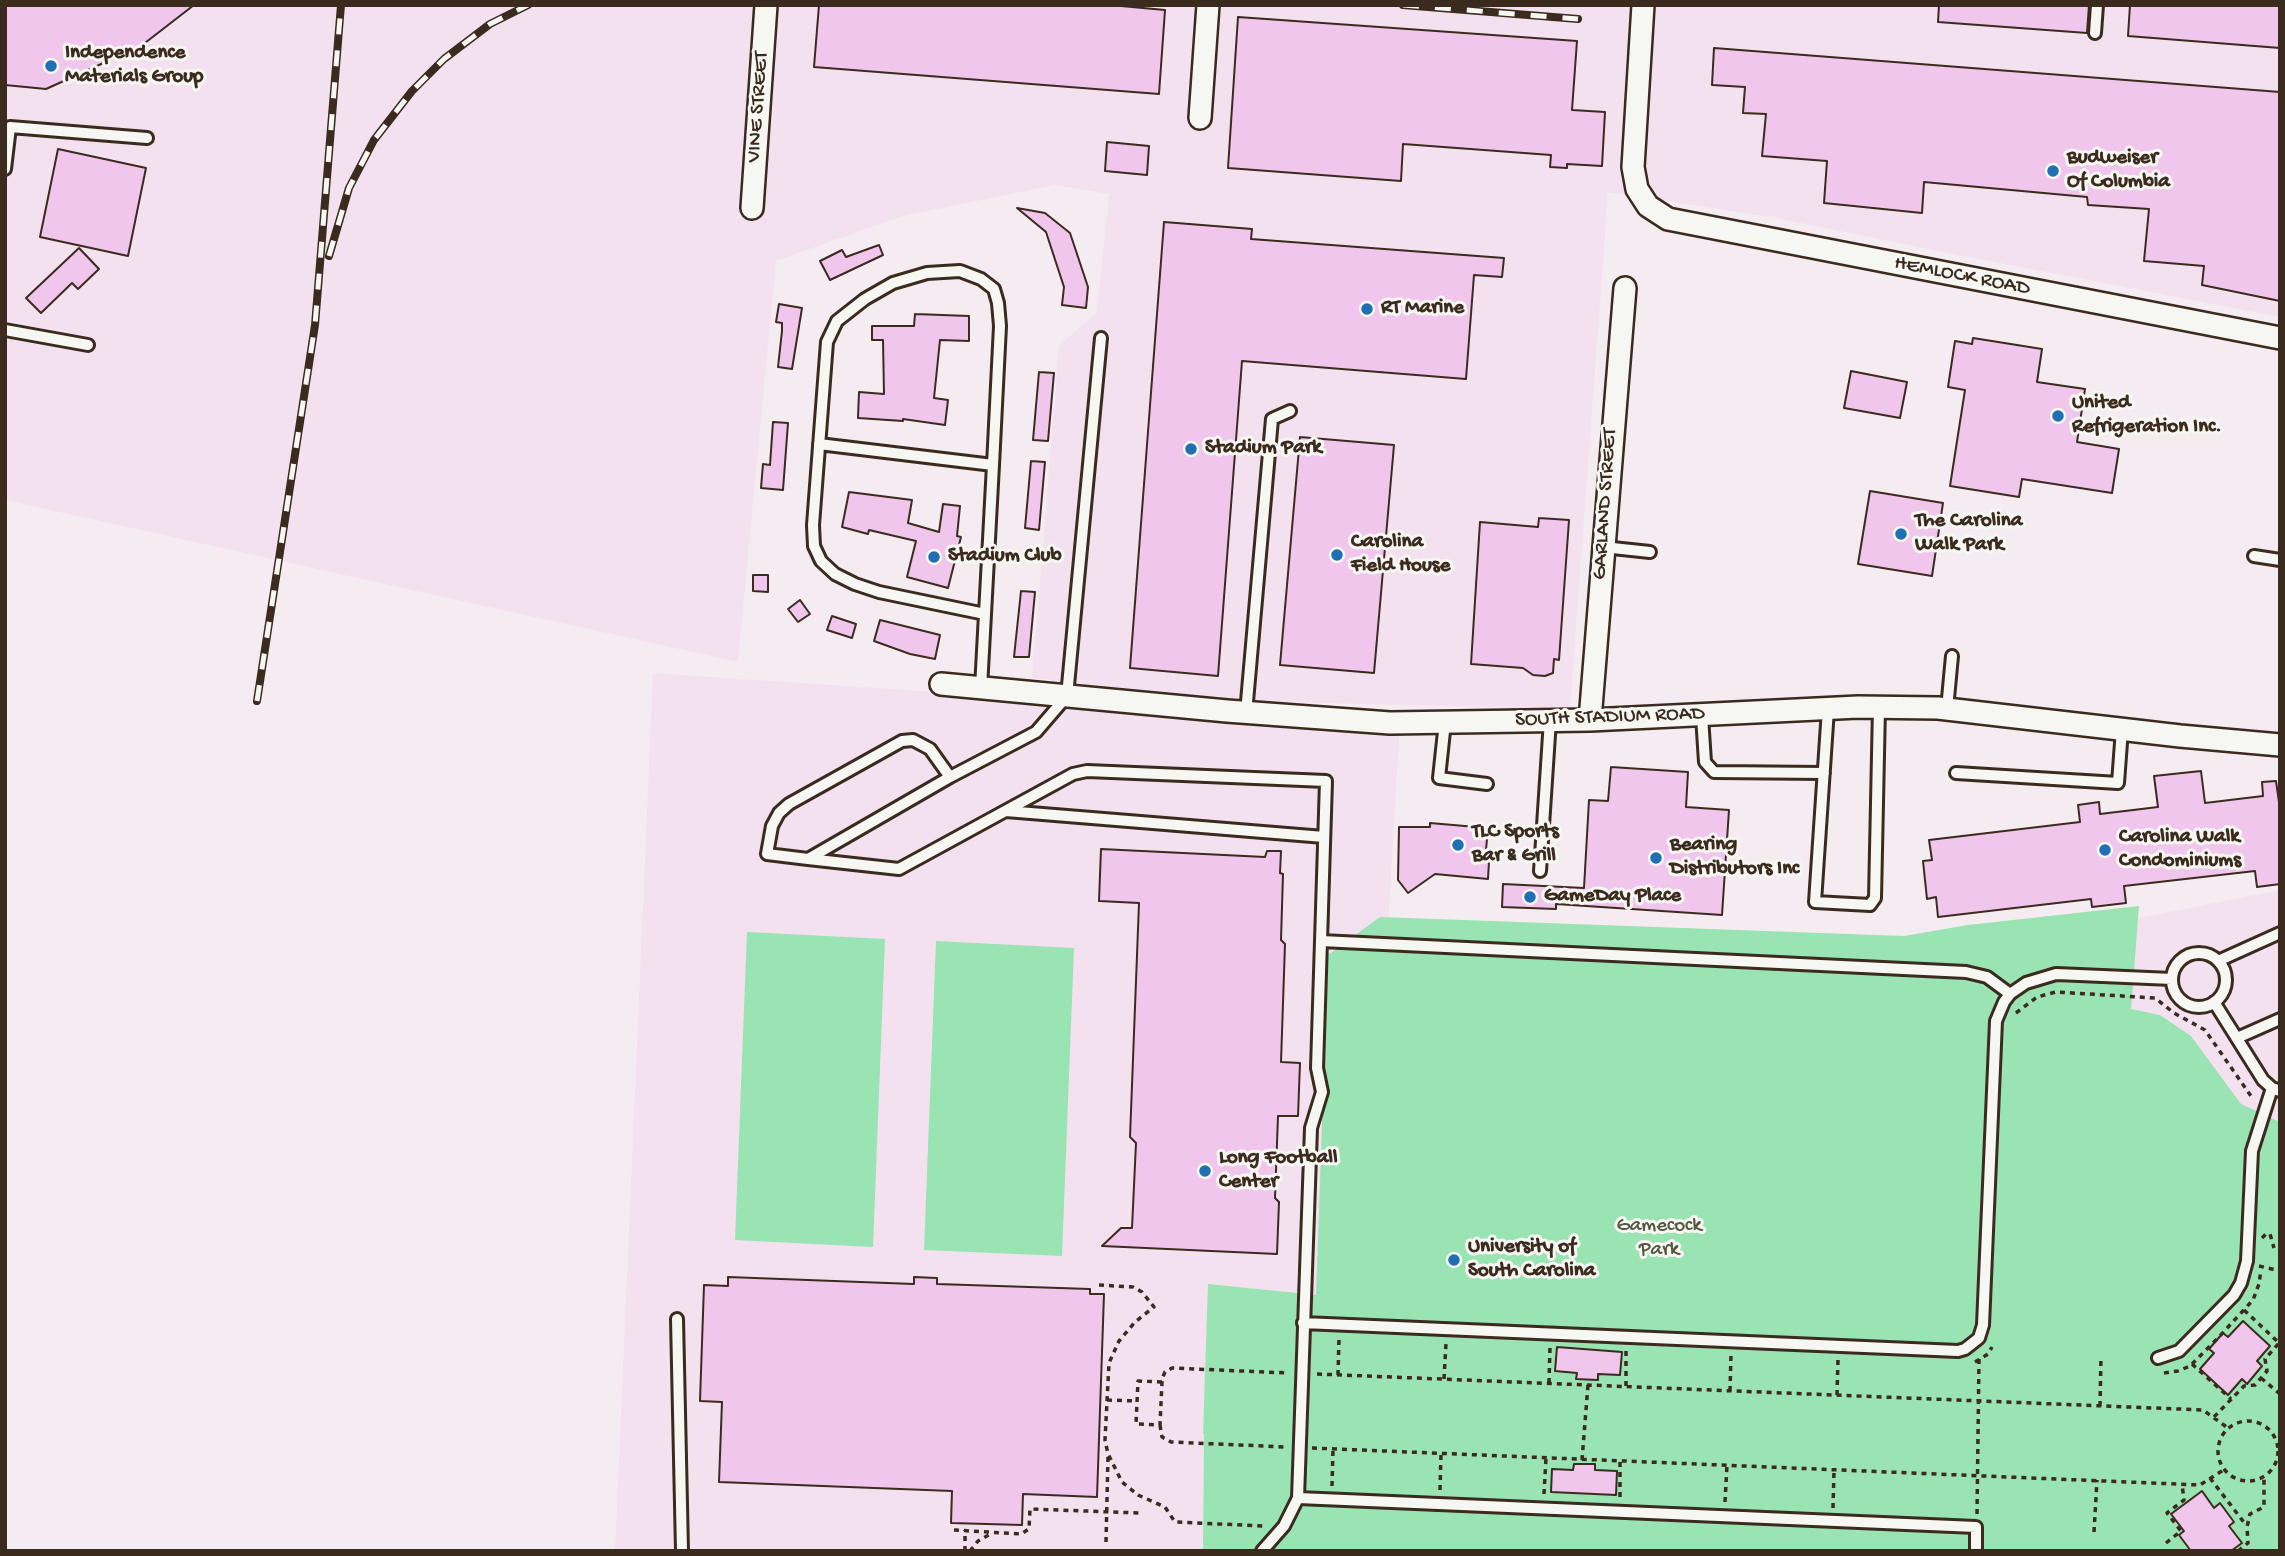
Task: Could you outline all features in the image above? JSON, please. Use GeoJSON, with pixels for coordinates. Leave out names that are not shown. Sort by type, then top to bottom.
{"type":"FeatureCollection","features":[{"type":"Feature","properties":{"kind":"street","name":"VINE STREET"},"geometry":{"type":"LineString","coordinates":[[752,208],[766,5]]}},
{"type":"Feature","properties":{"kind":"street"},"geometry":{"type":"LineString","coordinates":[[1200,118],[1208,5]]}},
{"type":"Feature","properties":{"kind":"street","name":"HEMLOCK ROAD"},"geometry":{"type":"LineString","coordinates":[[1643,5],[1633,167],[1637,189],[1648,206],[1668,219],[2280,338]]}},
{"type":"Feature","properties":{"kind":"street","name":"GARLAND STREET"},"geometry":{"type":"LineString","coordinates":[[1590,720],[1625,288]]}},
{"type":"Feature","properties":{"kind":"street","name":"SOUTH STADIUM ROAD"},"geometry":{"type":"LineString","coordinates":[[941,684],[1246,713],[1390,723],[1590,720],[1880,707],[1947,709],[2280,744]]}},
{"type":"Feature","properties":{"kind":"lane"},"geometry":{"type":"LineString","coordinates":[[2095,33],[2097,5]]}},
{"type":"Feature","properties":{"kind":"lane"},"geometry":{"type":"LineString","coordinates":[[5,169],[10,127],[146,138]]}},
{"type":"Feature","properties":{"kind":"lane"},"geometry":{"type":"LineString","coordinates":[[981,688],[985,614],[993,465],[1000,326],[998,303],[994,289],[981,279],[960,271],[927,273],[893,283],[865,299],[837,321],[827,342],[813,524],[814,547],[821,561],[835,574],[867,588],[985,614]]}},
{"type":"Feature","properties":{"kind":"lane"},"geometry":{"type":"LineString","coordinates":[[5,330],[88,345]]}},
{"type":"Feature","properties":{"kind":"lane"},"geometry":{"type":"LineString","coordinates":[[808,859],[950,777],[1036,732],[1067,696],[1101,338]]}},
{"type":"Feature","properties":{"kind":"lane"},"geometry":{"type":"LineString","coordinates":[[1246,713],[1272,419],[1290,411]]}},
{"type":"Feature","properties":{"kind":"lane"},"geometry":{"type":"LineString","coordinates":[[819,444],[993,465]]}},
{"type":"Feature","properties":{"kind":"lane"},"geometry":{"type":"LineString","coordinates":[[1603,547],[1650,552]]}},
{"type":"Feature","properties":{"kind":"lane"},"geometry":{"type":"LineString","coordinates":[[2254,555],[2280,560]]}},
{"type":"Feature","properties":{"kind":"lane"},"geometry":{"type":"LineString","coordinates":[[1947,709],[1952,656]]}},
{"type":"Feature","properties":{"kind":"lane"},"geometry":{"type":"LineString","coordinates":[[1828,709],[1815,902],[1870,905],[1875,898],[1880,707]]}},
{"type":"Feature","properties":{"kind":"lane"},"geometry":{"type":"LineString","coordinates":[[1702,716],[1705,762],[1714,772],[1824,774]]}},
{"type":"Feature","properties":{"kind":"lane"},"geometry":{"type":"LineString","coordinates":[[1540,871],[1550,720]]}},
{"type":"Feature","properties":{"kind":"lane"},"geometry":{"type":"LineString","coordinates":[[1445,722],[1439,778],[1487,784]]}},
{"type":"Feature","properties":{"kind":"lane"},"geometry":{"type":"LineString","coordinates":[[1956,773],[2118,783],[2122,729]]}},
{"type":"Feature","properties":{"kind":"lane"},"geometry":{"type":"LineString","coordinates":[[950,777],[930,749],[913,740],[902,741],[789,804],[779,813],[772,826],[767,853],[899,869],[1073,774],[1087,771],[1326,781],[1317,1068],[1322,1092],[1311,1128],[1298,1498],[1284,1526],[1262,1551]]}},
{"type":"Feature","properties":{"kind":"lane"},"geometry":{"type":"LineString","coordinates":[[1006,811],[1324,838]]}},
{"type":"Feature","properties":{"kind":"lane"},"geometry":{"type":"LineString","coordinates":[[2218,961],[2280,933]]}},
{"type":"Feature","properties":{"kind":"lane"},"geometry":{"type":"LineString","coordinates":[[1321,941],[1966,972],[1987,977],[2010,994]]}},
{"type":"Feature","properties":{"kind":"lane"},"geometry":{"type":"LineString","coordinates":[[2191,954],[2208,954],[2218,961],[2225,972],[2226,981],[2224,989],[2214,1002],[2198,1007],[2183,1001],[2173,987],[2172,979],[2178,963],[2191,954]]}},
{"type":"Feature","properties":{"kind":"lane"},"geometry":{"type":"LineString","coordinates":[[1303,1323],[1958,1351],[1971,1346],[1979,1338],[1983,1325],[1996,1021],[2004,1002],[2010,994],[2033,980],[2056,974],[2172,979]]}},
{"type":"Feature","properties":{"kind":"lane"},"geometry":{"type":"LineString","coordinates":[[2158,1358],[2179,1351],[2234,1295],[2241,1283],[2247,1264],[2252,1151],[2276,1090],[2263,1080],[2214,1002]]}},
{"type":"Feature","properties":{"kind":"lane"},"geometry":{"type":"LineString","coordinates":[[2237,1038],[2280,1019]]}},
{"type":"Feature","properties":{"kind":"lane"},"geometry":{"type":"LineString","coordinates":[[677,1319],[682,1551]]}},
{"type":"Feature","properties":{"kind":"lane"},"geometry":{"type":"LineString","coordinates":[[1298,1498],[1976,1527],[1976,1551]]}},
{"type":"Feature","properties":{"kind":"path"},"geometry":{"type":"LineString","coordinates":[[2012,1018],[2030,1001],[2050,993],[2155,998],[2174,1013],[2205,1030],[2256,1101]]}},
{"type":"Feature","properties":{"kind":"path"},"geometry":{"type":"LineString","coordinates":[[2247,1264],[2280,1271]]}},
{"type":"Feature","properties":{"kind":"path"},"geometry":{"type":"LineString","coordinates":[[1099,1285],[1133,1287],[1142,1292],[1154,1307],[1135,1322],[1114,1349],[1109,1363],[1105,1440],[1108,1454],[1106,1542]]}},
{"type":"Feature","properties":{"kind":"path"},"geometry":{"type":"LineString","coordinates":[[2214,1417],[2244,1386],[2255,1385],[2267,1371],[2265,1359],[2279,1343],[2244,1310]]}},
{"type":"Feature","properties":{"kind":"path"},"geometry":{"type":"LineString","coordinates":[[1338,1375],[1339,1324]]}},
{"type":"Feature","properties":{"kind":"path"},"geometry":{"type":"LineString","coordinates":[[1444,1379],[1446,1329]]}},
{"type":"Feature","properties":{"kind":"path"},"geometry":{"type":"LineString","coordinates":[[1549,1383],[1550,1333]]}},
{"type":"Feature","properties":{"kind":"path"},"geometry":{"type":"LineString","coordinates":[[1626,1337],[1626,1387]]}},
{"type":"Feature","properties":{"kind":"path"},"geometry":{"type":"LineString","coordinates":[[1730,1391],[1732,1341]]}},
{"type":"Feature","properties":{"kind":"path"},"geometry":{"type":"LineString","coordinates":[[1837,1395],[1839,1346]]}},
{"type":"Feature","properties":{"kind":"path"},"geometry":{"type":"LineString","coordinates":[[2100,1406],[2101,1356]]}},
{"type":"Feature","properties":{"kind":"path"},"geometry":{"type":"LineString","coordinates":[[1976,1527],[1980,1360]]}},
{"type":"Feature","properties":{"kind":"path"},"geometry":{"type":"LineString","coordinates":[[2192,1364],[2231,1399]]}},
{"type":"Feature","properties":{"kind":"path"},"geometry":{"type":"LineString","coordinates":[[2225,1469],[2200,1485],[1171,1442],[1162,1437],[1160,1425],[1162,1382],[1165,1372],[1177,1368],[2203,1410],[2228,1428]]}},
{"type":"Feature","properties":{"kind":"path"},"geometry":{"type":"LineString","coordinates":[[2261,1378],[2280,1394]]}},
{"type":"Feature","properties":{"kind":"path"},"geometry":{"type":"LineString","coordinates":[[1160,1425],[1136,1424],[1137,1401],[1138,1381],[1162,1382]]}},
{"type":"Feature","properties":{"kind":"path"},"geometry":{"type":"LineString","coordinates":[[1582,1460],[1588,1385]]}},
{"type":"Feature","properties":{"kind":"path"},"geometry":{"type":"LineString","coordinates":[[1107,1400],[1137,1401]]}},
{"type":"Feature","properties":{"kind":"path"},"geometry":{"type":"LineString","coordinates":[[2252,1420],[2267,1426],[2277,1440],[2278,1456],[2272,1470],[2264,1477],[2250,1481],[2230,1474],[2220,1462],[2218,1448],[2228,1428],[2235,1423],[2252,1420]]}},
{"type":"Feature","properties":{"kind":"path"},"geometry":{"type":"LineString","coordinates":[[2273,1433],[2280,1429]]}},
{"type":"Feature","properties":{"kind":"path"},"geometry":{"type":"LineString","coordinates":[[1332,1499],[1333,1449]]}},
{"type":"Feature","properties":{"kind":"path"},"geometry":{"type":"LineString","coordinates":[[1108,1454],[1127,1487],[1148,1501],[1165,1507],[1175,1522],[1284,1526]]}},
{"type":"Feature","properties":{"kind":"path"},"geometry":{"type":"LineString","coordinates":[[1440,1504],[1441,1454]]}},
{"type":"Feature","properties":{"kind":"path"},"geometry":{"type":"LineString","coordinates":[[1543,1508],[1546,1458]]}},
{"type":"Feature","properties":{"kind":"path"},"geometry":{"type":"LineString","coordinates":[[1620,1461],[1620,1512]]}},
{"type":"Feature","properties":{"kind":"path"},"geometry":{"type":"LineString","coordinates":[[1725,1516],[1727,1465]]}},
{"type":"Feature","properties":{"kind":"path"},"geometry":{"type":"LineString","coordinates":[[1832,1521],[1834,1470]]}},
{"type":"Feature","properties":{"kind":"path"},"geometry":{"type":"LineString","coordinates":[[2272,1470],[2280,1475]]}},
{"type":"Feature","properties":{"kind":"path"},"geometry":{"type":"LineString","coordinates":[[2238,1551],[2248,1543],[2250,1514],[2264,1507],[2264,1477]]}},
{"type":"Feature","properties":{"kind":"path"},"geometry":{"type":"LineString","coordinates":[[2210,1478],[2247,1527]]}},
{"type":"Feature","properties":{"kind":"path"},"geometry":{"type":"LineString","coordinates":[[2094,1532],[2096,1480]]}},
{"type":"Feature","properties":{"kind":"path"},"geometry":{"type":"LineString","coordinates":[[2166,1543],[2181,1531],[2167,1513],[2184,1500],[2182,1484]]}},
{"type":"Feature","properties":{"kind":"path"},"geometry":{"type":"LineString","coordinates":[[954,1530],[1021,1534],[1027,1532],[1030,1526],[1030,1509],[1140,1513]]}},
{"type":"Feature","properties":{"kind":"path"},"geometry":{"type":"LineString","coordinates":[[965,1530],[967,1551]]}},
{"type":"Feature","properties":{"kind":"path"},"geometry":{"type":"LineString","coordinates":[[967,1551],[993,1532]]}},
{"type":"Feature","properties":{"kind":"shaded area"},"geometry":{"type":"Polygon","coordinates":[[[5,5],[2280,5],[2280,317],[1776,218],[1607,192],[1570,709],[1238,701],[1032,678],[1059,346],[1097,312],[1109,194],[1055,185],[903,216],[776,261],[738,662],[5,500],[5,5]]]}},
{"type":"Feature","properties":{"kind":"shaded area","name":"University of South Carolina"},"geometry":{"type":"Polygon","coordinates":[[[653,673],[1400,723],[1387,944],[2044,937],[2280,890],[2280,1551],[615,1551],[653,673]]]}},
{"type":"Feature","properties":{"kind":"green space","name":"Gamecock Park"},"geometry":{"type":"Polygon","coordinates":[[[2139,906],[2131,1009],[2160,1015],[2191,1036],[2241,1104],[2280,1122],[2280,1551],[1203,1551],[1203,1434],[1208,1284],[1316,1295],[1328,955],[1380,917],[1904,936],[1968,925],[2139,906]]]}},
{"type":"Feature","properties":{"kind":"green space"},"geometry":{"type":"Polygon","coordinates":[[[747,932],[885,939],[873,1247],[735,1240],[747,932]]]}},
{"type":"Feature","properties":{"kind":"green space"},"geometry":{"type":"Polygon","coordinates":[[[936,941],[1074,948],[1062,1256],[924,1250],[936,941]]]}},
{"type":"Feature","properties":{"kind":"building","name":"Independence Materials Group"},"geometry":{"type":"Polygon","coordinates":[[[5,5],[194,5],[141,46],[46,89],[5,85],[5,5]]]}},
{"type":"Feature","properties":{"kind":"building"},"geometry":{"type":"Polygon","coordinates":[[[819,5],[1110,5],[1165,10],[1159,94],[814,67],[819,5]]]}},
{"type":"Feature","properties":{"kind":"building"},"geometry":{"type":"Polygon","coordinates":[[[1939,5],[2089,5],[2087,33],[1938,22],[1939,5]]]}},
{"type":"Feature","properties":{"kind":"building"},"geometry":{"type":"Polygon","coordinates":[[[2130,5],[2280,5],[2280,48],[2128,36],[2130,5]]]}},
{"type":"Feature","properties":{"kind":"building"},"geometry":{"type":"Polygon","coordinates":[[[1238,17],[1577,41],[1572,110],[1605,112],[1602,166],[1567,164],[1567,168],[1550,167],[1551,155],[1403,144],[1401,181],[1228,168],[1238,17]]]}},
{"type":"Feature","properties":{"kind":"building","name":"Budweiser Of Columbia"},"geometry":{"type":"Polygon","coordinates":[[[1714,48],[2280,92],[2280,301],[2202,285],[2204,266],[2144,261],[2149,209],[2088,205],[2087,197],[1924,182],[1922,213],[1824,203],[1827,161],[1762,156],[1766,114],[1743,113],[1745,87],[1712,85],[1714,48]]]}},
{"type":"Feature","properties":{"kind":"building"},"geometry":{"type":"Polygon","coordinates":[[[1107,142],[1149,146],[1147,175],[1105,171],[1107,142]]]}},
{"type":"Feature","properties":{"kind":"building"},"geometry":{"type":"Polygon","coordinates":[[[58,149],[146,168],[128,256],[40,237],[58,149]]]}},
{"type":"Feature","properties":{"kind":"building"},"geometry":{"type":"Polygon","coordinates":[[[1017,208],[1045,213],[1070,233],[1088,287],[1086,308],[1062,305],[1064,287],[1046,232],[1017,208]]]}},
{"type":"Feature","properties":{"kind":"building"},"geometry":{"type":"Polygon","coordinates":[[[1164,222],[1252,229],[1251,239],[1504,258],[1502,277],[1474,275],[1466,379],[1242,361],[1218,676],[1130,668],[1164,222]]]}},
{"type":"Feature","properties":{"kind":"building"},"geometry":{"type":"Polygon","coordinates":[[[879,245],[883,255],[830,280],[820,261],[842,250],[846,257],[879,245]]]}},
{"type":"Feature","properties":{"kind":"building"},"geometry":{"type":"Polygon","coordinates":[[[79,248],[99,269],[78,289],[72,283],[41,313],[26,298],[79,248]]]}},
{"type":"Feature","properties":{"kind":"building"},"geometry":{"type":"Polygon","coordinates":[[[779,304],[802,308],[792,369],[778,367],[782,331],[782,323],[776,322],[779,304]]]}},
{"type":"Feature","properties":{"kind":"building"},"geometry":{"type":"Polygon","coordinates":[[[915,314],[969,316],[969,341],[940,340],[934,398],[948,400],[945,425],[903,419],[858,418],[859,392],[884,394],[883,340],[872,340],[872,326],[914,326],[915,314]]]}},
{"type":"Feature","properties":{"kind":"building"},"geometry":{"type":"Polygon","coordinates":[[[1973,338],[2042,349],[2037,382],[2085,389],[2077,442],[2119,449],[2112,493],[2022,479],[2019,497],[1950,486],[1965,390],[1948,387],[1955,341],[1972,344],[1973,338]]]}},
{"type":"Feature","properties":{"kind":"building"},"geometry":{"type":"Polygon","coordinates":[[[1851,371],[1907,382],[1900,418],[1844,408],[1851,371]]]}},
{"type":"Feature","properties":{"kind":"building"},"geometry":{"type":"Polygon","coordinates":[[[1039,372],[1054,373],[1048,441],[1033,440],[1039,372]]]}},
{"type":"Feature","properties":{"kind":"building"},"geometry":{"type":"Polygon","coordinates":[[[773,422],[788,423],[783,490],[761,488],[763,464],[770,465],[773,422]]]}},
{"type":"Feature","properties":{"kind":"building","name":"Carolina Field House"},"geometry":{"type":"Polygon","coordinates":[[[1300,437],[1394,445],[1374,673],[1280,665],[1300,437]]]}},
{"type":"Feature","properties":{"kind":"building"},"geometry":{"type":"Polygon","coordinates":[[[1031,461],[1045,462],[1039,530],[1025,528],[1031,461]]]}},
{"type":"Feature","properties":{"kind":"building","name":"The Carolina Walk Park"},"geometry":{"type":"Polygon","coordinates":[[[1870,491],[1943,503],[1932,576],[1858,564],[1870,491]]]}},
{"type":"Feature","properties":{"kind":"building"},"geometry":{"type":"Polygon","coordinates":[[[849,492],[912,500],[908,523],[939,532],[943,504],[960,506],[957,536],[961,537],[948,588],[907,577],[916,541],[842,527],[849,492]]]}},
{"type":"Feature","properties":{"kind":"building"},"geometry":{"type":"Polygon","coordinates":[[[1539,518],[1569,520],[1559,660],[1554,659],[1553,673],[1545,676],[1533,675],[1523,668],[1471,664],[1480,522],[1538,527],[1539,518]]]}},
{"type":"Feature","properties":{"kind":"building"},"geometry":{"type":"Polygon","coordinates":[[[753,575],[768,575],[768,592],[753,591],[753,575]]]}},
{"type":"Feature","properties":{"kind":"building"},"geometry":{"type":"Polygon","coordinates":[[[1021,591],[1035,592],[1029,657],[1014,657],[1021,591]]]}},
{"type":"Feature","properties":{"kind":"building"},"geometry":{"type":"Polygon","coordinates":[[[800,600],[810,614],[798,622],[788,609],[800,600]]]}},
{"type":"Feature","properties":{"kind":"building"},"geometry":{"type":"Polygon","coordinates":[[[832,616],[856,624],[852,638],[827,630],[832,616]]]}},
{"type":"Feature","properties":{"kind":"building"},"geometry":{"type":"Polygon","coordinates":[[[880,620],[940,635],[935,659],[910,654],[874,641],[880,620]]]}},
{"type":"Feature","properties":{"kind":"building","name":"Bearing Distributors Inc"},"geometry":{"type":"Polygon","coordinates":[[[1611,767],[1688,772],[1686,807],[1729,810],[1722,915],[1556,904],[1556,909],[1502,907],[1503,884],[1584,888],[1589,800],[1608,801],[1611,767]]]}},
{"type":"Feature","properties":{"kind":"building","name":"Carolina Walk Condominiums"},"geometry":{"type":"Polygon","coordinates":[[[2201,771],[2205,803],[2263,796],[2262,782],[2276,781],[2280,809],[2280,884],[2257,887],[2255,871],[2124,886],[2126,903],[2092,907],[2091,899],[1938,917],[1936,897],[1927,899],[1923,861],[1932,860],[1929,840],[2080,822],[2078,805],[2099,802],[2100,814],[2158,807],[2154,776],[2201,771]]]}},
{"type":"Feature","properties":{"kind":"building"},"geometry":{"type":"Polygon","coordinates":[[[1430,823],[1488,828],[1485,861],[1489,861],[1488,879],[1435,874],[1408,893],[1398,880],[1399,827],[1430,827],[1430,823]]]}},
{"type":"Feature","properties":{"kind":"building"},"geometry":{"type":"Polygon","coordinates":[[[1101,849],[1265,857],[1267,851],[1281,851],[1281,940],[1285,944],[1281,1062],[1300,1063],[1298,1116],[1278,1116],[1275,1198],[1279,1202],[1277,1254],[1102,1246],[1121,1228],[1132,1228],[1136,1143],[1130,1137],[1139,903],[1099,901],[1101,849]]]}},
{"type":"Feature","properties":{"kind":"building"},"geometry":{"type":"Polygon","coordinates":[[[728,1277],[914,1284],[914,1277],[937,1278],[937,1284],[1090,1289],[1090,1294],[1104,1294],[1097,1497],[1023,1494],[1022,1525],[951,1523],[952,1491],[719,1482],[722,1402],[700,1401],[704,1285],[728,1286],[728,1277]]]}},
{"type":"Feature","properties":{"kind":"building"},"geometry":{"type":"Polygon","coordinates":[[[2243,1321],[2270,1346],[2257,1361],[2262,1366],[2247,1384],[2242,1379],[2228,1395],[2200,1369],[2214,1353],[2209,1349],[2223,1333],[2228,1337],[2243,1321]]]}},
{"type":"Feature","properties":{"kind":"building"},"geometry":{"type":"Polygon","coordinates":[[[1557,1347],[1622,1352],[1620,1375],[1598,1374],[1598,1380],[1576,1379],[1577,1373],[1555,1371],[1557,1347]]]}},
{"type":"Feature","properties":{"kind":"building"},"geometry":{"type":"Polygon","coordinates":[[[1574,1464],[1595,1464],[1595,1470],[1617,1471],[1616,1495],[1551,1492],[1552,1469],[1573,1470],[1574,1464]]]}},
{"type":"Feature","properties":{"kind":"building"},"geometry":{"type":"Polygon","coordinates":[[[2202,1491],[2214,1508],[2220,1503],[2234,1522],[2229,1526],[2242,1543],[2231,1551],[2191,1551],[2179,1535],[2184,1531],[2171,1514],[2202,1491]]]}},
{"type":"Feature","properties":{"kind":"railway"},"geometry":{"type":"LineString","coordinates":[[257,701],[315,325],[341,5]]}},
{"type":"Feature","properties":{"kind":"railway"},"geometry":{"type":"LineString","coordinates":[[329,256],[349,188],[374,140],[412,91],[444,59],[490,24],[528,5]]}},
{"type":"Feature","properties":{"kind":"railway"},"geometry":{"type":"LineString","coordinates":[[1403,5],[1578,19]]}},
{"type":"Feature","properties":{"kind":"place","name":"Independence Materials Group"},"geometry":{"type":"Point","coordinates":[51,66]}},
{"type":"Feature","properties":{"kind":"place","name":"Budweiser Of Columbia"},"geometry":{"type":"Point","coordinates":[2053,171]}},
{"type":"Feature","properties":{"kind":"place","name":"RT Marine"},"geometry":{"type":"Point","coordinates":[1367,309]}},
{"type":"Feature","properties":{"kind":"place","name":"United Refrigeration Inc."},"geometry":{"type":"Point","coordinates":[2058,416]}},
{"type":"Feature","properties":{"kind":"place","name":"Stadium Park"},"geometry":{"type":"Point","coordinates":[1191,449]}},
{"type":"Feature","properties":{"kind":"place","name":"The Carolina Walk Park"},"geometry":{"type":"Point","coordinates":[1901,534]}},
{"type":"Feature","properties":{"kind":"place","name":"Carolina Field House"},"geometry":{"type":"Point","coordinates":[1337,555]}},
{"type":"Feature","properties":{"kind":"place","name":"Stadium Club"},"geometry":{"type":"Point","coordinates":[934,557]}},
{"type":"Feature","properties":{"kind":"place","name":"TLC Sports Bar & Grill"},"geometry":{"type":"Point","coordinates":[1458,845]}},
{"type":"Feature","properties":{"kind":"place","name":"Carolina Walk Condominiums"},"geometry":{"type":"Point","coordinates":[2105,850]}},
{"type":"Feature","properties":{"kind":"place","name":"Bearing Distributors Inc"},"geometry":{"type":"Point","coordinates":[1656,858]}},
{"type":"Feature","properties":{"kind":"place","name":"GameDay Place"},"geometry":{"type":"Point","coordinates":[1530,897]}},
{"type":"Feature","properties":{"kind":"place","name":"Long Football Center"},"geometry":{"type":"Point","coordinates":[1205,1171]}},
{"type":"Feature","properties":{"kind":"place","name":"University of South Carolina"},"geometry":{"type":"Point","coordinates":[1454,1260]}}]}
